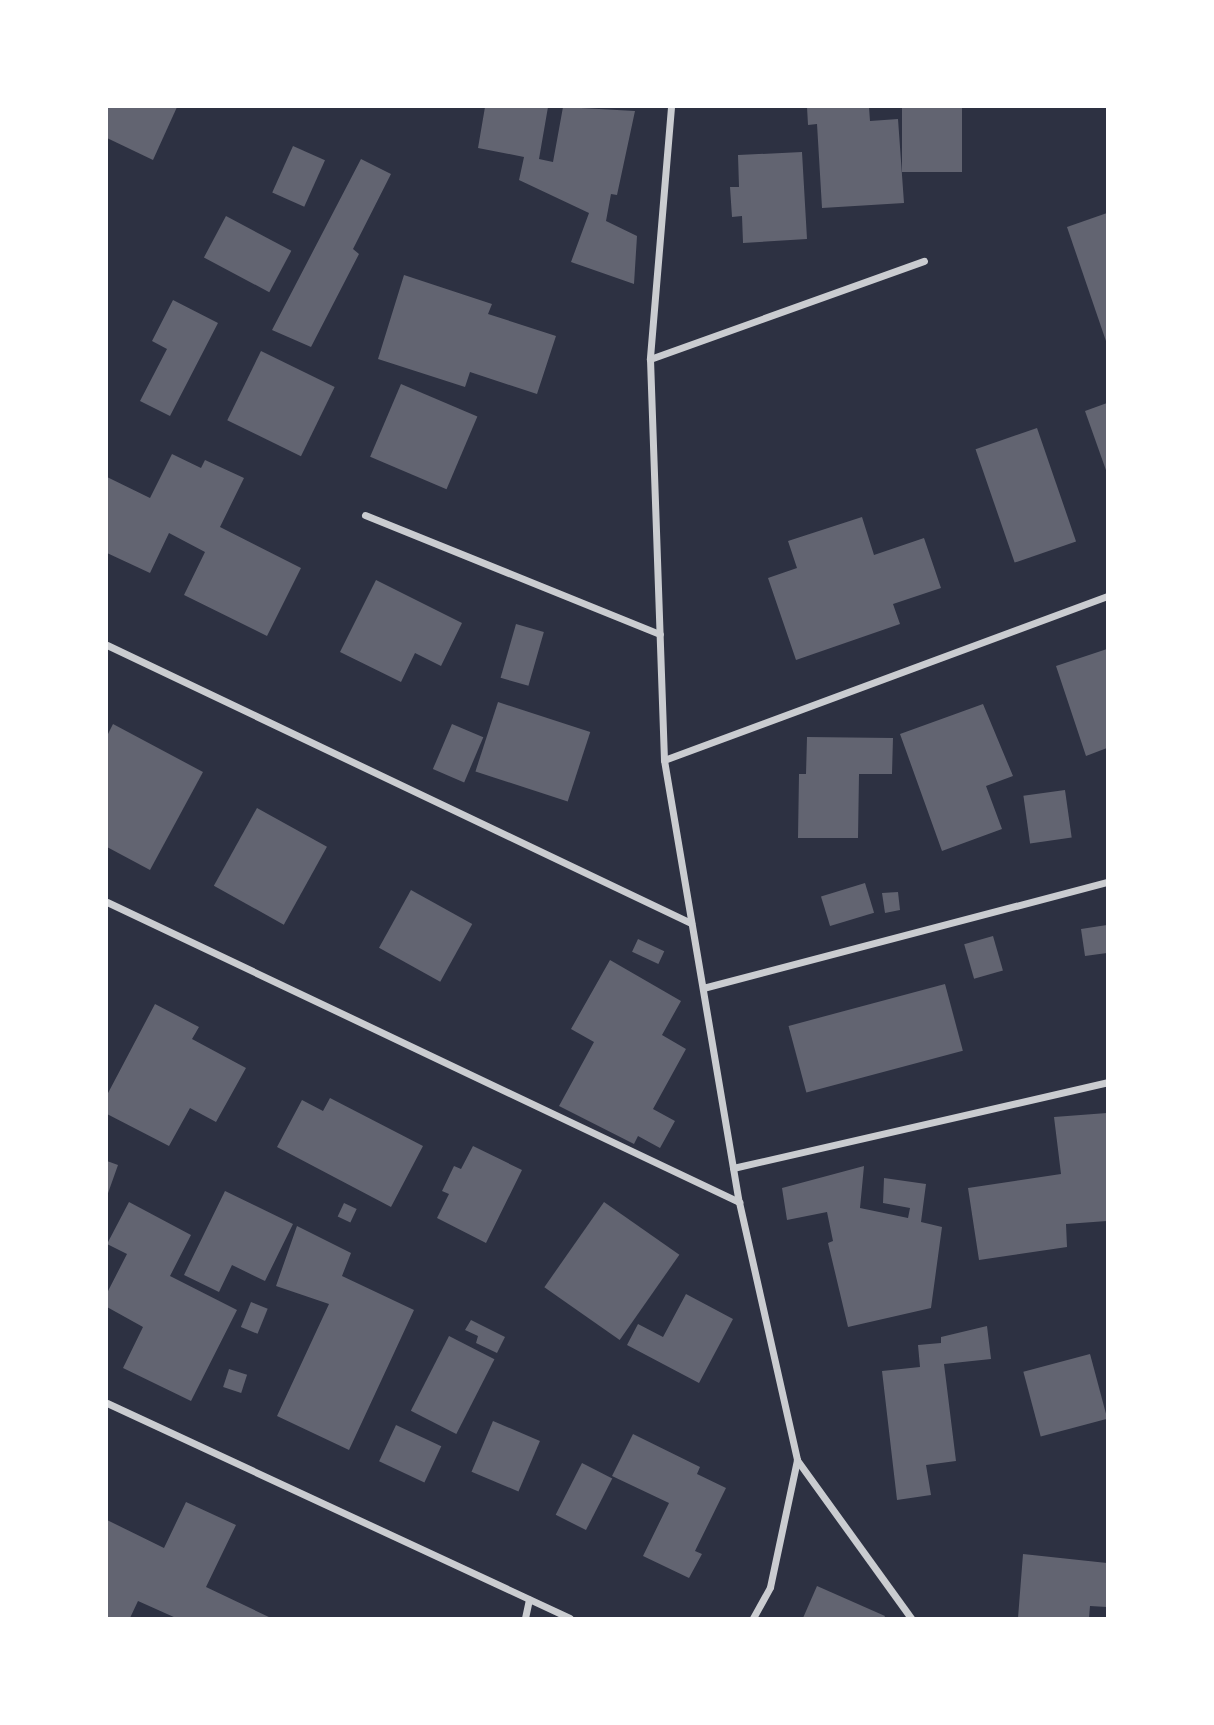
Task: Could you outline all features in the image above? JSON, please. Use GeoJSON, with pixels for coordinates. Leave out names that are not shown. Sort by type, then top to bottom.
{"type":"FeatureCollection","features":[{"type":"Feature","properties":{"kind":"street"},"geometry":{"type":"LineString","coordinates":[[671,107],[650,359],[664,760],[739,1202],[797,1460],[911,1618]]}},
{"type":"Feature","properties":{"kind":"street"},"geometry":{"type":"LineString","coordinates":[[650,359],[924,261]]}},
{"type":"Feature","properties":{"kind":"street"},"geometry":{"type":"LineString","coordinates":[[365,514],[660,634]]}},
{"type":"Feature","properties":{"kind":"street"},"geometry":{"type":"LineString","coordinates":[[664,760],[1107,596]]}},
{"type":"Feature","properties":{"kind":"street"},"geometry":{"type":"LineString","coordinates":[[107,645],[691,923]]}},
{"type":"Feature","properties":{"kind":"street"},"geometry":{"type":"LineString","coordinates":[[703,988],[1107,882]]}},
{"type":"Feature","properties":{"kind":"street"},"geometry":{"type":"LineString","coordinates":[[107,902],[739,1202]]}},
{"type":"Feature","properties":{"kind":"street"},"geometry":{"type":"LineString","coordinates":[[733,1168],[1107,1082]]}},
{"type":"Feature","properties":{"kind":"street"},"geometry":{"type":"LineString","coordinates":[[107,1403],[570,1618]]}},
{"type":"Feature","properties":{"kind":"street"},"geometry":{"type":"LineString","coordinates":[[753,1618],[770,1587],[797,1460]]}},
{"type":"Feature","properties":{"kind":"street"},"geometry":{"type":"LineString","coordinates":[[525,1618],[529,1599]]}},
{"type":"Feature","properties":{"kind":"building"},"geometry":{"type":"Polygon","coordinates":[[[107,107],[177,107],[153,160],[107,138],[107,107]]]}},
{"type":"Feature","properties":{"kind":"building"},"geometry":{"type":"Polygon","coordinates":[[[485,107],[548,107],[539,159],[553,162],[563,107],[635,111],[617,195],[611,194],[606,221],[637,236],[634,284],[571,262],[589,213],[519,180],[524,157],[478,148],[485,107]]]}},
{"type":"Feature","properties":{"kind":"building"},"geometry":{"type":"Polygon","coordinates":[[[807,107],[869,107],[870,121],[898,119],[904,203],[822,208],[817,124],[808,125],[807,107]]]}},
{"type":"Feature","properties":{"kind":"building"},"geometry":{"type":"Polygon","coordinates":[[[902,107],[962,107],[962,172],[902,172],[902,107]]]}},
{"type":"Feature","properties":{"kind":"building"},"geometry":{"type":"Polygon","coordinates":[[[293,146],[325,160],[304,207],[272,193],[293,146]]]}},
{"type":"Feature","properties":{"kind":"building"},"geometry":{"type":"Polygon","coordinates":[[[802,152],[807,239],[743,243],[742,216],[732,217],[730,187],[739,187],[738,155],[802,152]]]}},
{"type":"Feature","properties":{"kind":"building"},"geometry":{"type":"Polygon","coordinates":[[[361,159],[391,174],[353,249],[359,254],[311,347],[272,330],[361,159]]]}},
{"type":"Feature","properties":{"kind":"building"},"geometry":{"type":"Polygon","coordinates":[[[1107,213],[1107,344],[1067,227],[1107,213]]]}},
{"type":"Feature","properties":{"kind":"building"},"geometry":{"type":"Polygon","coordinates":[[[226,216],[291,251],[269,292],[204,257],[226,216]]]}},
{"type":"Feature","properties":{"kind":"building"},"geometry":{"type":"Polygon","coordinates":[[[404,275],[492,304],[488,314],[556,336],[537,394],[470,372],[465,387],[378,359],[404,275]]]}},
{"type":"Feature","properties":{"kind":"building"},"geometry":{"type":"Polygon","coordinates":[[[173,300],[218,323],[170,416],[140,401],[167,349],[152,341],[173,300]]]}},
{"type":"Feature","properties":{"kind":"building"},"geometry":{"type":"Polygon","coordinates":[[[261,351],[335,387],[301,456],[227,420],[261,351]]]}},
{"type":"Feature","properties":{"kind":"building"},"geometry":{"type":"Polygon","coordinates":[[[401,384],[477,416],[447,489],[370,457],[401,384]]]}},
{"type":"Feature","properties":{"kind":"building"},"geometry":{"type":"Polygon","coordinates":[[[1107,403],[1107,473],[1085,411],[1107,403]]]}},
{"type":"Feature","properties":{"kind":"building"},"geometry":{"type":"Polygon","coordinates":[[[1037,428],[1076,541],[1015,563],[976,449],[1037,428]]]}},
{"type":"Feature","properties":{"kind":"building"},"geometry":{"type":"Polygon","coordinates":[[[172,454],[201,468],[205,460],[244,478],[220,527],[301,568],[267,636],[184,595],[205,552],[169,533],[150,573],[107,553],[107,477],[150,498],[172,454]]]}},
{"type":"Feature","properties":{"kind":"building"},"geometry":{"type":"Polygon","coordinates":[[[862,517],[874,555],[924,538],[941,588],[893,604],[900,624],[796,660],[768,578],[797,568],[788,541],[862,517]]]}},
{"type":"Feature","properties":{"kind":"building"},"geometry":{"type":"Polygon","coordinates":[[[376,580],[462,623],[441,666],[415,653],[401,682],[340,652],[376,580]]]}},
{"type":"Feature","properties":{"kind":"building"},"geometry":{"type":"Polygon","coordinates":[[[516,624],[544,632],[528,686],[501,678],[516,624]]]}},
{"type":"Feature","properties":{"kind":"building"},"geometry":{"type":"Polygon","coordinates":[[[1107,649],[1107,748],[1086,756],[1056,666],[1107,649]]]}},
{"type":"Feature","properties":{"kind":"building"},"geometry":{"type":"Polygon","coordinates":[[[498,702],[590,732],[568,801],[475,771],[498,702]]]}},
{"type":"Feature","properties":{"kind":"building"},"geometry":{"type":"Polygon","coordinates":[[[983,704],[1013,776],[986,786],[1002,829],[942,851],[900,734],[983,704]]]}},
{"type":"Feature","properties":{"kind":"building"},"geometry":{"type":"Polygon","coordinates":[[[113,724],[203,772],[150,870],[107,847],[107,736],[113,724]]]}},
{"type":"Feature","properties":{"kind":"building"},"geometry":{"type":"Polygon","coordinates":[[[452,724],[483,737],[464,782],[433,769],[452,724]]]}},
{"type":"Feature","properties":{"kind":"building"},"geometry":{"type":"Polygon","coordinates":[[[807,737],[893,738],[892,774],[859,774],[858,838],[798,838],[799,774],[806,774],[807,737]]]}},
{"type":"Feature","properties":{"kind":"building"},"geometry":{"type":"Polygon","coordinates":[[[1065,790],[1072,838],[1030,843],[1023,796],[1065,790]]]}},
{"type":"Feature","properties":{"kind":"building"},"geometry":{"type":"Polygon","coordinates":[[[257,808],[327,847],[284,925],[214,886],[257,808]]]}},
{"type":"Feature","properties":{"kind":"building"},"geometry":{"type":"Polygon","coordinates":[[[865,883],[874,913],[830,926],[821,896],[865,883]]]}},
{"type":"Feature","properties":{"kind":"building"},"geometry":{"type":"Polygon","coordinates":[[[411,890],[472,924],[440,982],[379,948],[411,890]]]}},
{"type":"Feature","properties":{"kind":"building"},"geometry":{"type":"Polygon","coordinates":[[[898,892],[900,910],[885,913],[882,893],[898,892]]]}},
{"type":"Feature","properties":{"kind":"building"},"geometry":{"type":"Polygon","coordinates":[[[1107,925],[1107,953],[1085,956],[1081,929],[1107,925]]]}},
{"type":"Feature","properties":{"kind":"building"},"geometry":{"type":"Polygon","coordinates":[[[993,936],[1003,971],[974,979],[964,944],[993,936]]]}},
{"type":"Feature","properties":{"kind":"building"},"geometry":{"type":"Polygon","coordinates":[[[638,939],[664,951],[658,964],[632,952],[638,939]]]}},
{"type":"Feature","properties":{"kind":"building"},"geometry":{"type":"Polygon","coordinates":[[[610,960],[681,1001],[662,1035],[686,1049],[653,1109],[675,1121],[660,1148],[638,1136],[634,1144],[559,1106],[594,1042],[571,1029],[610,960]]]}},
{"type":"Feature","properties":{"kind":"building"},"geometry":{"type":"Polygon","coordinates":[[[945,984],[963,1051],[806,1093],[789,1026],[945,984]]]}},
{"type":"Feature","properties":{"kind":"building"},"geometry":{"type":"Polygon","coordinates":[[[155,1004],[199,1027],[192,1039],[246,1068],[216,1122],[190,1108],[169,1146],[107,1114],[107,1095],[155,1004]]]}},
{"type":"Feature","properties":{"kind":"building"},"geometry":{"type":"Polygon","coordinates":[[[330,1098],[423,1146],[391,1207],[277,1147],[302,1100],[323,1111],[330,1098]]]}},
{"type":"Feature","properties":{"kind":"building"},"geometry":{"type":"Polygon","coordinates":[[[1107,1113],[1107,1221],[1066,1224],[1067,1247],[979,1260],[968,1188],[1061,1174],[1054,1117],[1107,1113]]]}},
{"type":"Feature","properties":{"kind":"building"},"geometry":{"type":"Polygon","coordinates":[[[473,1146],[522,1170],[486,1243],[437,1218],[449,1194],[442,1191],[454,1166],[461,1169],[473,1146]]]}},
{"type":"Feature","properties":{"kind":"building"},"geometry":{"type":"Polygon","coordinates":[[[107,1161],[118,1165],[107,1196],[107,1161]]]}},
{"type":"Feature","properties":{"kind":"building"},"geometry":{"type":"Polygon","coordinates":[[[864,1166],[860,1208],[908,1218],[910,1208],[883,1203],[884,1178],[926,1184],[921,1222],[942,1227],[931,1308],[848,1327],[828,1243],[833,1241],[827,1212],[787,1220],[782,1188],[864,1166]]]}},
{"type":"Feature","properties":{"kind":"building"},"geometry":{"type":"Polygon","coordinates":[[[225,1191],[293,1224],[265,1281],[232,1265],[219,1292],[184,1275],[225,1191]]]}},
{"type":"Feature","properties":{"kind":"building"},"geometry":{"type":"Polygon","coordinates":[[[129,1202],[191,1235],[170,1276],[237,1310],[191,1401],[123,1368],[143,1327],[107,1307],[107,1293],[127,1254],[107,1244],[129,1202]]]}},
{"type":"Feature","properties":{"kind":"building"},"geometry":{"type":"Polygon","coordinates":[[[604,1202],[679,1255],[620,1340],[544,1287],[604,1202]]]}},
{"type":"Feature","properties":{"kind":"building"},"geometry":{"type":"Polygon","coordinates":[[[344,1203],[357,1209],[350,1223],[338,1217],[344,1203]]]}},
{"type":"Feature","properties":{"kind":"building"},"geometry":{"type":"Polygon","coordinates":[[[297,1226],[351,1253],[342,1276],[414,1310],[349,1450],[277,1416],[329,1304],[276,1286],[297,1226]]]}},
{"type":"Feature","properties":{"kind":"building"},"geometry":{"type":"Polygon","coordinates":[[[686,1294],[733,1319],[699,1383],[627,1345],[638,1324],[663,1337],[686,1294]]]}},
{"type":"Feature","properties":{"kind":"building"},"geometry":{"type":"Polygon","coordinates":[[[251,1302],[268,1309],[258,1334],[241,1327],[251,1302]]]}},
{"type":"Feature","properties":{"kind":"building"},"geometry":{"type":"Polygon","coordinates":[[[471,1320],[505,1337],[497,1353],[476,1343],[478,1336],[465,1330],[471,1320]]]}},
{"type":"Feature","properties":{"kind":"building"},"geometry":{"type":"Polygon","coordinates":[[[987,1326],[991,1359],[944,1364],[956,1461],[926,1465],[931,1495],[897,1500],[882,1371],[920,1367],[918,1345],[941,1343],[941,1337],[987,1326]]]}},
{"type":"Feature","properties":{"kind":"building"},"geometry":{"type":"Polygon","coordinates":[[[449,1336],[494,1359],[456,1434],[411,1411],[449,1336]]]}},
{"type":"Feature","properties":{"kind":"building"},"geometry":{"type":"Polygon","coordinates":[[[1090,1354],[1107,1419],[1041,1437],[1023,1372],[1090,1354]]]}},
{"type":"Feature","properties":{"kind":"building"},"geometry":{"type":"Polygon","coordinates":[[[229,1369],[247,1375],[241,1393],[223,1387],[229,1369]]]}},
{"type":"Feature","properties":{"kind":"building"},"geometry":{"type":"Polygon","coordinates":[[[493,1421],[540,1441],[518,1492],[472,1472],[493,1421]]]}},
{"type":"Feature","properties":{"kind":"building"},"geometry":{"type":"Polygon","coordinates":[[[396,1425],[441,1446],[424,1482],[379,1461],[396,1425]]]}},
{"type":"Feature","properties":{"kind":"building"},"geometry":{"type":"Polygon","coordinates":[[[633,1434],[700,1467],[697,1474],[726,1488],[695,1551],[702,1554],[689,1578],[643,1556],[669,1503],[612,1476],[633,1434]]]}},
{"type":"Feature","properties":{"kind":"building"},"geometry":{"type":"Polygon","coordinates":[[[582,1463],[612,1478],[586,1530],[556,1515],[582,1463]]]}},
{"type":"Feature","properties":{"kind":"building"},"geometry":{"type":"Polygon","coordinates":[[[186,1502],[236,1525],[206,1587],[271,1618],[176,1618],[138,1601],[130,1618],[107,1618],[107,1520],[164,1548],[186,1502]]]}},
{"type":"Feature","properties":{"kind":"building"},"geometry":{"type":"Polygon","coordinates":[[[1023,1554],[1107,1563],[1107,1607],[1090,1606],[1089,1618],[1018,1618],[1023,1554]]]}},
{"type":"Feature","properties":{"kind":"building"},"geometry":{"type":"Polygon","coordinates":[[[817,1586],[885,1616],[803,1618],[817,1586]]]}}]}
